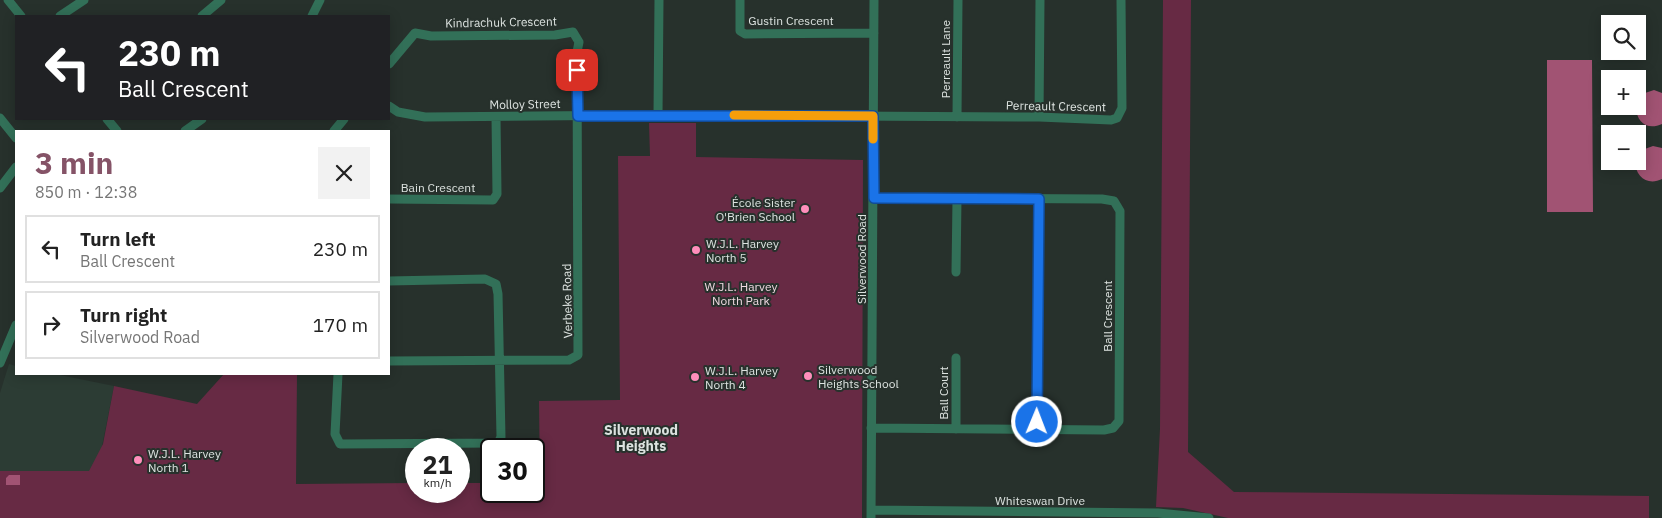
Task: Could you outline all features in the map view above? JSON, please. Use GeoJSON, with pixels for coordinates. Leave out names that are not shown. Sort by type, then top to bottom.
{"type":"FeatureCollection","features":[{"type":"Feature","properties":{"kind":"street"},"geometry":{"type":"LineString","coordinates":[[8,0],[20,15]]}},
{"type":"Feature","properties":{"kind":"street"},"geometry":{"type":"LineString","coordinates":[[62,15],[84,0]]}},
{"type":"Feature","properties":{"kind":"street"},"geometry":{"type":"LineString","coordinates":[[203,15],[220,0]]}},
{"type":"Feature","properties":{"kind":"street"},"geometry":{"type":"LineString","coordinates":[[312,15],[320,0]]}},
{"type":"Feature","properties":{"kind":"street"},"geometry":{"type":"LineString","coordinates":[[658,115],[659,0]]}},
{"type":"Feature","properties":{"kind":"street","name":"Gustin Crescent"},"geometry":{"type":"LineString","coordinates":[[740,0],[740,31],[745,34],[874,33]]}},
{"type":"Feature","properties":{"kind":"street","name":"Silverwood Road"},"geometry":{"type":"LineString","coordinates":[[871,514],[874,0]]}},
{"type":"Feature","properties":{"kind":"street","name":"Perreault Lane"},"geometry":{"type":"LineString","coordinates":[[957,118],[958,0]]}},
{"type":"Feature","properties":{"kind":"street"},"geometry":{"type":"LineString","coordinates":[[1039,117],[1040,0]]}},
{"type":"Feature","properties":{"kind":"street","name":"Perreault Crescent"},"geometry":{"type":"LineString","coordinates":[[873,116],[1039,117],[1110,120],[1121,114],[1121,0]]}},
{"type":"Feature","properties":{"kind":"street","name":"Kindrachuk Crescent"},"geometry":{"type":"LineString","coordinates":[[390,63],[415,33],[431,36],[555,35],[573,32],[580,42],[577,52],[578,116]]}},
{"type":"Feature","properties":{"kind":"street","name":"Molloy Street"},"geometry":{"type":"LineString","coordinates":[[390,107],[398,112],[425,117],[873,116]]}},
{"type":"Feature","properties":{"kind":"street","name":"Verbeke Road"},"geometry":{"type":"LineString","coordinates":[[390,362],[569,360],[578,355],[578,116]]}},
{"type":"Feature","properties":{"kind":"street","name":"Bain Crescent"},"geometry":{"type":"LineString","coordinates":[[390,200],[493,200],[497,194],[496,117]]}},
{"type":"Feature","properties":{"kind":"street"},"geometry":{"type":"LineString","coordinates":[[0,118],[15,137]]}},
{"type":"Feature","properties":{"kind":"street"},"geometry":{"type":"LineString","coordinates":[[108,120],[116,130]]}},
{"type":"Feature","properties":{"kind":"street"},"geometry":{"type":"LineString","coordinates":[[186,130],[201,120]]}},
{"type":"Feature","properties":{"kind":"street"},"geometry":{"type":"LineString","coordinates":[[335,130],[343,120]]}},
{"type":"Feature","properties":{"kind":"street"},"geometry":{"type":"LineString","coordinates":[[0,188],[15,168]]}},
{"type":"Feature","properties":{"kind":"street","name":"Ball Crescent"},"geometry":{"type":"LineString","coordinates":[[871,428],[1104,430],[1113,428],[1118,421],[1120,211],[1114,201],[874,198]]}},
{"type":"Feature","properties":{"kind":"street"},"geometry":{"type":"LineString","coordinates":[[956,272],[957,199]]}},
{"type":"Feature","properties":{"kind":"street"},"geometry":{"type":"LineString","coordinates":[[1037,430],[1039,199]]}},
{"type":"Feature","properties":{"kind":"street"},"geometry":{"type":"LineString","coordinates":[[338,375],[335,434],[340,444],[498,443],[501,437],[498,294],[496,284],[485,279],[390,281]]}},
{"type":"Feature","properties":{"kind":"street"},"geometry":{"type":"LineString","coordinates":[[0,364],[15,327]]}},
{"type":"Feature","properties":{"kind":"street","name":"Ball Court"},"geometry":{"type":"LineString","coordinates":[[956,358],[956,429]]}},
{"type":"Feature","properties":{"kind":"street","name":"Whiteswan Drive"},"geometry":{"type":"LineString","coordinates":[[871,514],[1158,513],[1210,518]]}},
{"type":"Feature","properties":{"kind":"shaded area"},"geometry":{"type":"Polygon","coordinates":[[[1547,60],[1592,60],[1593,212],[1547,212],[1547,60]]]}},
{"type":"Feature","properties":{"kind":"shaded area"},"geometry":{"type":"Polygon","coordinates":[[[1654,90],[1662,93],[1662,124],[1648,126],[1639,118],[1638,115],[1646,115],[1646,93],[1654,90]]]}},
{"type":"Feature","properties":{"kind":"shaded area"},"geometry":{"type":"Polygon","coordinates":[[[1653,146],[1662,148],[1662,179],[1647,181],[1637,172],[1637,170],[1646,170],[1646,149],[1653,146]]]}},
{"type":"Feature","properties":{"kind":"shaded area"},"geometry":{"type":"Polygon","coordinates":[[[9,364],[15,366],[15,375],[60,375],[114,386],[97,471],[0,471],[0,393],[9,364]]]}},
{"type":"Feature","properties":{"kind":"shaded area"},"geometry":{"type":"Polygon","coordinates":[[[9,475],[20,475],[20,485],[6,485],[6,478],[9,475]]]}},
{"type":"Feature","properties":{"kind":"green space"},"geometry":{"type":"Polygon","coordinates":[[[1163,0],[1191,0],[1188,452],[1234,492],[1649,496],[1649,518],[1228,518],[1183,508],[1156,507],[1160,429],[1163,0]]]}},
{"type":"Feature","properties":{"kind":"green space","name":"W.J.L. Harvey North Park"},"geometry":{"type":"Polygon","coordinates":[[[649,123],[696,123],[696,157],[863,160],[862,518],[0,518],[0,471],[89,471],[103,444],[114,386],[197,404],[223,375],[297,375],[296,484],[405,483],[405,503],[470,503],[470,483],[480,483],[480,503],[545,503],[545,438],[539,438],[539,401],[620,400],[618,156],[650,156],[649,123]]]}},
{"type":"Feature","properties":{"kind":"slow traffic"},"geometry":{"type":"LineString","coordinates":[[734,115],[873,116],[873,139]]}},
{"type":"Feature","properties":{"kind":"place","name":"École Sister O'Brien School"},"geometry":{"type":"Point","coordinates":[805,209]}},
{"type":"Feature","properties":{"kind":"place","name":"W.J.L. Harvey North 5"},"geometry":{"type":"Point","coordinates":[696,250]}},
{"type":"Feature","properties":{"kind":"place","name":"Silverwood Heights School"},"geometry":{"type":"Point","coordinates":[808,376]}},
{"type":"Feature","properties":{"kind":"place","name":"W.J.L. Harvey North 4"},"geometry":{"type":"Point","coordinates":[695,377]}},
{"type":"Feature","properties":{"kind":"place","name":"W.J.L. Harvey North 1"},"geometry":{"type":"Point","coordinates":[138,460]}},
{"type":"Feature","properties":{"kind":"district","name":"Silverwood Heights"},"geometry":{"type":"Point","coordinates":[641,438]}},
{"type":"Feature","properties":{"kind":"route"},"geometry":{"type":"LineString","coordinates":[[577,70],[578,116],[873,116],[874,198],[1039,199],[1037,422]]}}]}
